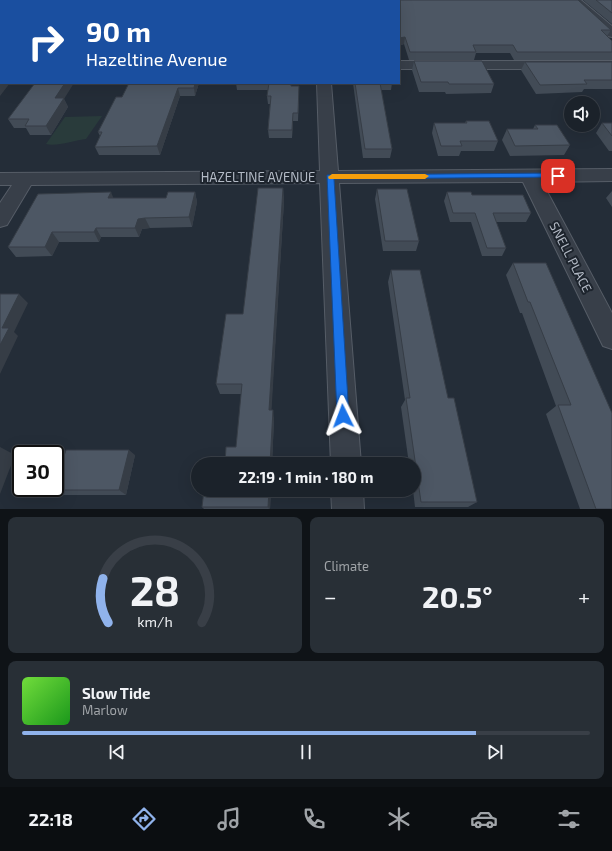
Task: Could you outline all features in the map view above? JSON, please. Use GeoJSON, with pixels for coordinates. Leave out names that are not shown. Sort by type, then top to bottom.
{"type":"FeatureCollection","features":[{"type":"Feature","properties":{"kind":"street"},"geometry":{"type":"LineString","coordinates":[[574,0],[612,33]]}},
{"type":"Feature","properties":{"kind":"street"},"geometry":{"type":"LineString","coordinates":[[400,65],[612,65]]}},
{"type":"Feature","properties":{"kind":"street"},"geometry":{"type":"LineString","coordinates":[[324,84],[346,457]]}},
{"type":"Feature","properties":{"kind":"street","name":"HAZELTINE AVENUE"},"geometry":{"type":"LineString","coordinates":[[0,179],[612,175]]}},
{"type":"Feature","properties":{"kind":"street","name":"SNELL PLACE"},"geometry":{"type":"LineString","coordinates":[[530,176],[612,338]]}},
{"type":"Feature","properties":{"kind":"street"},"geometry":{"type":"LineString","coordinates":[[0,220],[25,179]]}},
{"type":"Feature","properties":{"kind":"street"},"geometry":{"type":"LineString","coordinates":[[347,497],[348,509]]}},
{"type":"Feature","properties":{"kind":"shaded area"},"geometry":{"type":"Polygon","coordinates":[[[102,116],[86,139],[60,144],[46,144],[65,117],[102,116]]]}},
{"type":"Feature","properties":{"kind":"building"},"geometry":{"type":"Polygon","coordinates":[[[400,0],[578,0],[611,30],[601,30],[612,41],[612,52],[517,52],[513,45],[473,45],[476,52],[410,52],[405,37],[400,38],[400,0]]]}},
{"type":"Feature","properties":{"kind":"building"},"geometry":{"type":"Polygon","coordinates":[[[596,0],[612,0],[612,13],[596,0]]]}},
{"type":"Feature","properties":{"kind":"building"},"geometry":{"type":"Polygon","coordinates":[[[414,61],[482,61],[494,84],[449,84],[448,82],[421,82],[414,61]]]}},
{"type":"Feature","properties":{"kind":"building"},"geometry":{"type":"Polygon","coordinates":[[[525,62],[612,62],[612,80],[584,80],[587,84],[540,85],[525,62]]]}},
{"type":"Feature","properties":{"kind":"building"},"geometry":{"type":"Polygon","coordinates":[[[34,84],[64,84],[55,98],[64,98],[46,126],[25,126],[29,119],[8,119],[34,84]]]}},
{"type":"Feature","properties":{"kind":"building"},"geometry":{"type":"Polygon","coordinates":[[[128,84],[195,84],[194,88],[178,88],[157,146],[95,147],[102,132],[98,132],[116,97],[122,97],[128,84]]]}},
{"type":"Feature","properties":{"kind":"building"},"geometry":{"type":"Polygon","coordinates":[[[269,84],[291,84],[291,86],[299,86],[298,113],[293,113],[292,130],[268,130],[271,96],[267,96],[269,84]]]}},
{"type":"Feature","properties":{"kind":"building"},"geometry":{"type":"Polygon","coordinates":[[[355,84],[380,84],[392,149],[365,149],[355,84]]]}},
{"type":"Feature","properties":{"kind":"building"},"geometry":{"type":"Polygon","coordinates":[[[466,121],[489,121],[498,141],[460,141],[462,146],[441,146],[434,123],[467,123],[466,121]]]}},
{"type":"Feature","properties":{"kind":"building"},"geometry":{"type":"Polygon","coordinates":[[[602,123],[612,123],[612,136],[602,123]]]}},
{"type":"Feature","properties":{"kind":"building"},"geometry":{"type":"Polygon","coordinates":[[[535,125],[557,125],[570,145],[515,146],[507,129],[538,129],[535,125]]]}},
{"type":"Feature","properties":{"kind":"building"},"geometry":{"type":"Polygon","coordinates":[[[258,188],[283,188],[269,410],[273,410],[270,457],[225,457],[226,447],[236,447],[242,384],[216,384],[226,314],[243,314],[258,188]]]}},
{"type":"Feature","properties":{"kind":"building"},"geometry":{"type":"Polygon","coordinates":[[[377,189],[407,189],[419,241],[385,241],[377,189]]]}},
{"type":"Feature","properties":{"kind":"building"},"geometry":{"type":"Polygon","coordinates":[[[111,192],[108,198],[166,198],[168,192],[195,192],[189,217],[138,219],[135,228],[96,228],[94,232],[52,232],[45,247],[8,247],[38,194],[111,192]]]}},
{"type":"Feature","properties":{"kind":"building"},"geometry":{"type":"Polygon","coordinates":[[[447,192],[471,192],[472,195],[523,195],[531,213],[493,213],[506,248],[487,248],[475,213],[453,213],[447,192]]]}},
{"type":"Feature","properties":{"kind":"building"},"geometry":{"type":"Polygon","coordinates":[[[513,263],[546,263],[612,413],[612,509],[596,509],[558,405],[571,405],[513,263]]]}},
{"type":"Feature","properties":{"kind":"building"},"geometry":{"type":"Polygon","coordinates":[[[391,270],[420,270],[448,398],[454,398],[477,502],[421,502],[421,457],[415,457],[406,398],[410,398],[391,270]]]}},
{"type":"Feature","properties":{"kind":"building"},"geometry":{"type":"Polygon","coordinates":[[[0,294],[19,294],[2,328],[9,328],[0,345],[0,294]]]}},
{"type":"Feature","properties":{"kind":"building"},"geometry":{"type":"Polygon","coordinates":[[[66,450],[129,450],[119,490],[64,490],[64,456],[66,450]]]}},
{"type":"Feature","properties":{"kind":"building"},"geometry":{"type":"Polygon","coordinates":[[[203,497],[269,497],[268,507],[202,507],[203,497]]]}},
{"type":"Feature","properties":{"kind":"slow traffic"},"geometry":{"type":"LineString","coordinates":[[332,177],[425,176]]}},
{"type":"Feature","properties":{"kind":"route"},"geometry":{"type":"LineString","coordinates":[[343,416],[330,177],[558,176]]}}]}
